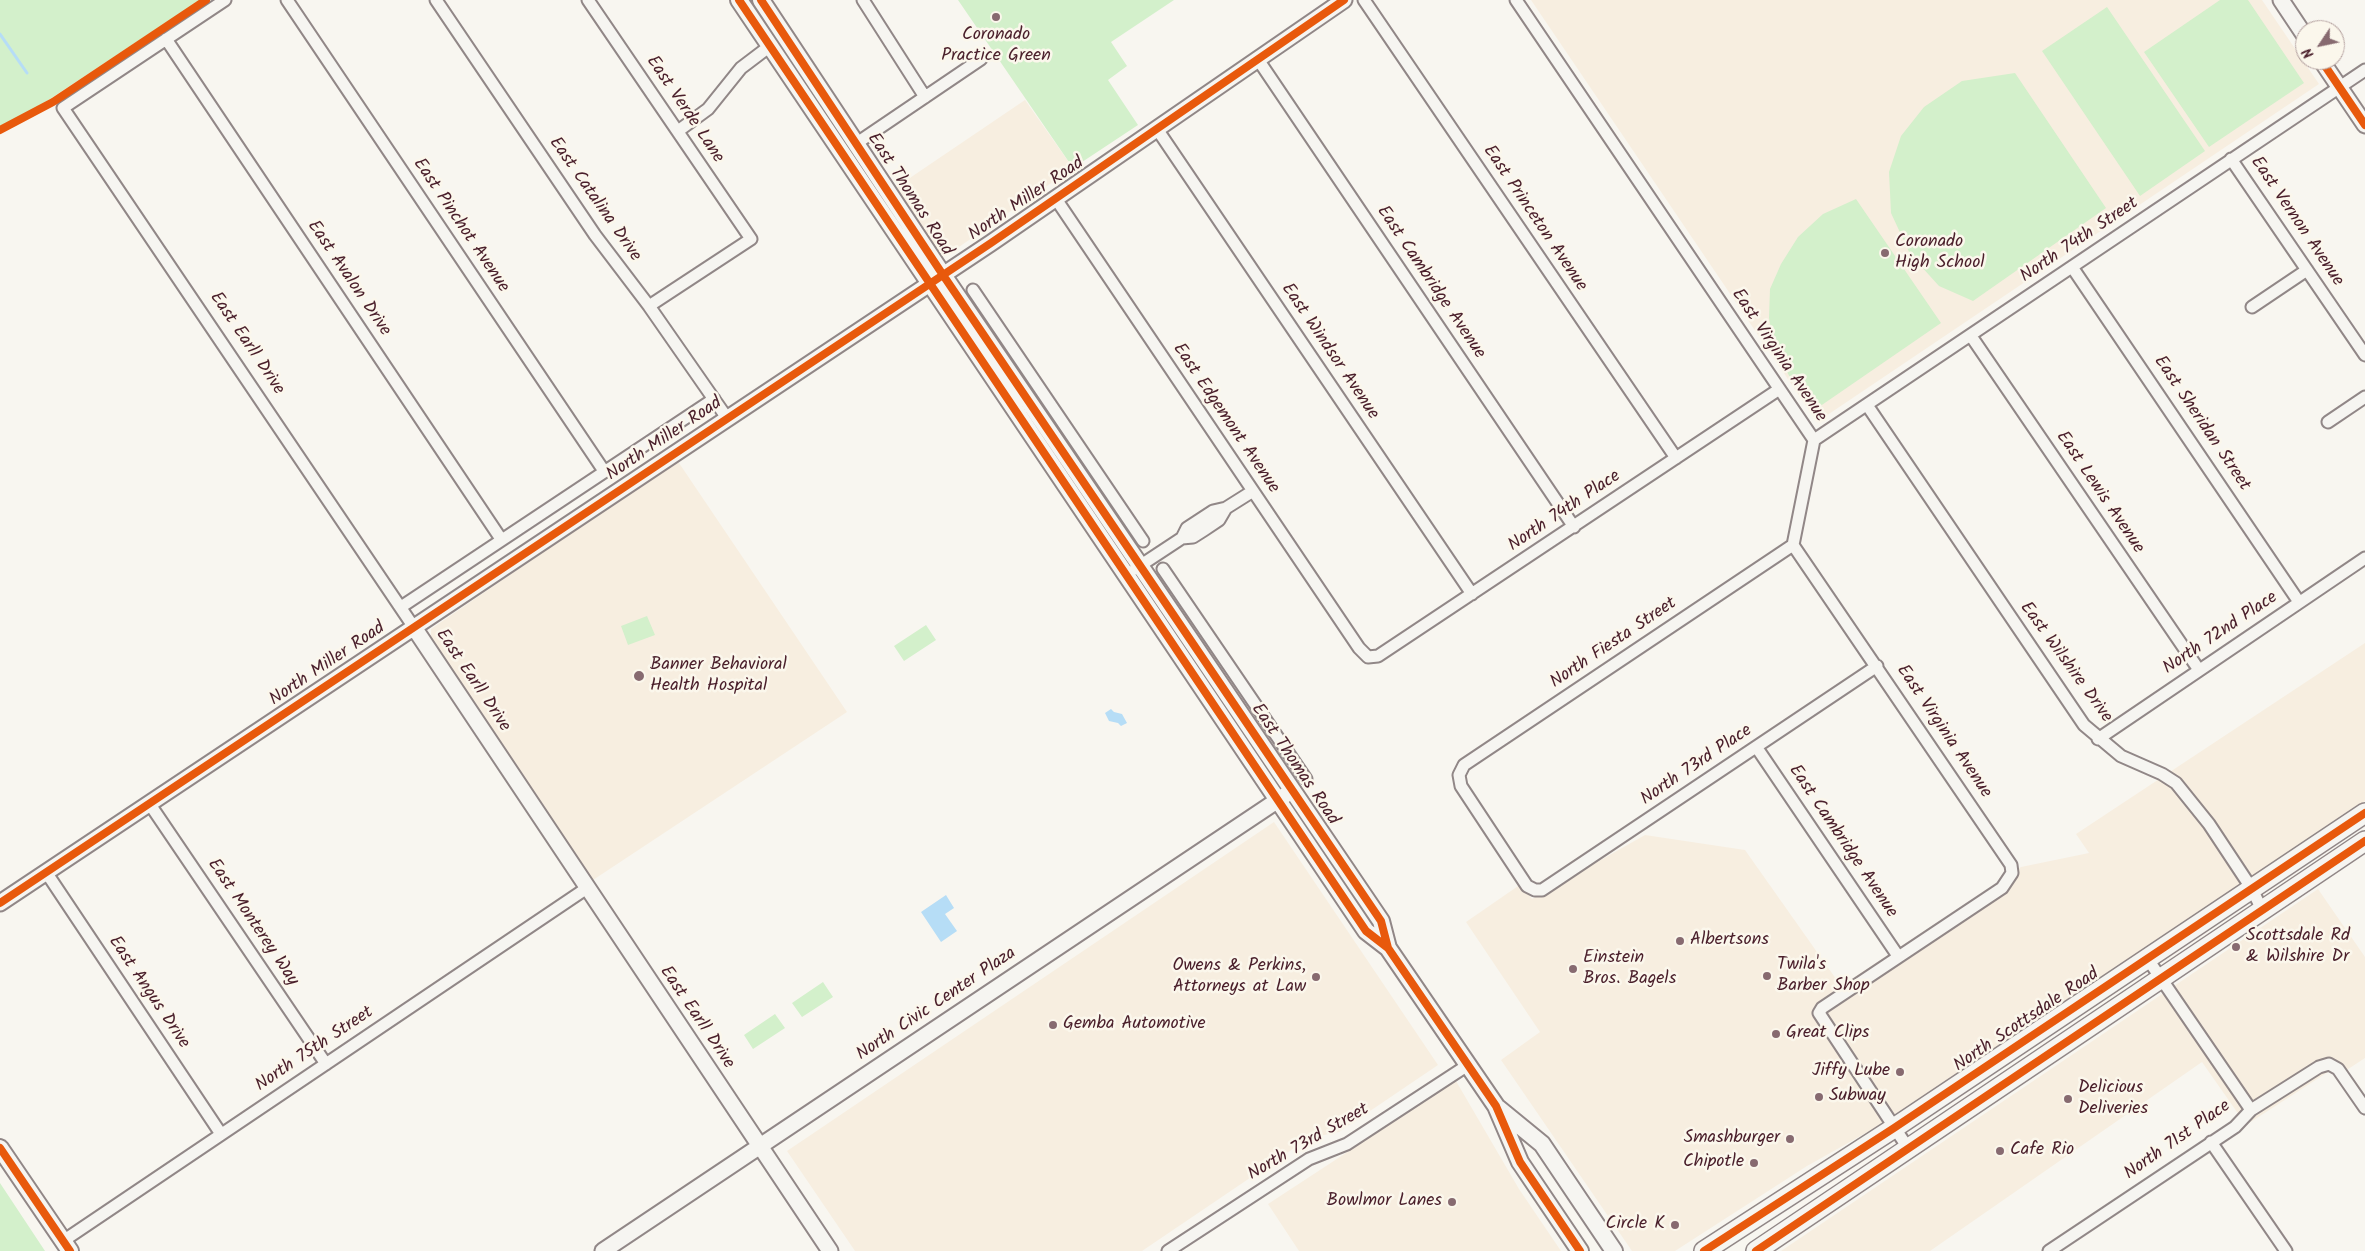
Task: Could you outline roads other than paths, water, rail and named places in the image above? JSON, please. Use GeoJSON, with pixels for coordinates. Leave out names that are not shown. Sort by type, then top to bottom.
{"type":"FeatureCollection","features":[{"type":"Feature","properties":{"kind":"main road","name":"East Thomas Road"},"geometry":{"type":"LineString","coordinates":[[739,0],[937,279],[1007,353],[1124,526],[1141,565],[1173,598],[1247,723],[1381,921],[1388,948]]}},
{"type":"Feature","properties":{"kind":"main road","name":"East Thomas Road"},"geometry":{"type":"LineString","coordinates":[[760,0],[857,143],[937,279],[1103,540],[1366,931],[1388,948],[1496,1106],[1520,1162],[1580,1251]]}},
{"type":"Feature","properties":{"kind":"main road","name":"North Scottsdale Road"},"geometry":{"type":"LineString","coordinates":[[1704,1251],[1894,1128],[2365,813]]}},
{"type":"Feature","properties":{"kind":"main road"},"geometry":{"type":"LineString","coordinates":[[1756,1251],[2365,841]]}},
{"type":"Feature","properties":{"kind":"main road","name":"East Thomas Road"},"geometry":{"type":"LineString","coordinates":[[1496,1106],[1542,1144],[1614,1251]]}},
{"type":"Feature","properties":{"kind":"main road"},"geometry":{"type":"LineString","coordinates":[[0,1148],[66,1246]]}},
{"type":"Feature","properties":{"kind":"main road"},"geometry":{"type":"LineString","coordinates":[[1842,1161],[1856,1183]]}},
{"type":"Feature","properties":{"kind":"street"},"geometry":{"type":"LineString","coordinates":[[166,39],[226,0]]}},
{"type":"Feature","properties":{"kind":"street","name":"East Pinchot Avenue"},"geometry":{"type":"LineString","coordinates":[[287,0],[604,471]]}},
{"type":"Feature","properties":{"kind":"street","name":"East Catalina Drive"},"geometry":{"type":"LineString","coordinates":[[436,0],[595,236],[649,306],[727,418]]}},
{"type":"Feature","properties":{"kind":"street","name":"East Verde Lane"},"geometry":{"type":"LineString","coordinates":[[588,0],[751,239],[649,306]]}},
{"type":"Feature","properties":{"kind":"street"},"geometry":{"type":"LineString","coordinates":[[863,0],[924,97]]}},
{"type":"Feature","properties":{"kind":"street","name":"North Miller Road"},"geometry":{"type":"LineString","coordinates":[[0,903],[413,626],[937,279],[1344,0]]}},
{"type":"Feature","properties":{"kind":"street","name":"East Princeton Avenue"},"geometry":{"type":"LineString","coordinates":[[1364,0],[1676,458]]}},
{"type":"Feature","properties":{"kind":"street","name":"East Virginia Avenue"},"geometry":{"type":"LineString","coordinates":[[1516,0],[1778,390],[1814,440],[1793,545],[2007,858],[2012,873],[2002,888],[1898,956]]}},
{"type":"Feature","properties":{"kind":"street"},"geometry":{"type":"LineString","coordinates":[[2281,0],[2295,21]]}},
{"type":"Feature","properties":{"kind":"street","name":"East Earll Drive"},"geometry":{"type":"LineString","coordinates":[[166,39],[63,108],[401,607],[830,1251]]}},
{"type":"Feature","properties":{"kind":"street","name":"East Avalon Drive"},"geometry":{"type":"LineString","coordinates":[[166,39],[502,539]]}},
{"type":"Feature","properties":{"kind":"street"},"geometry":{"type":"LineString","coordinates":[[678,131],[708,109],[741,68],[770,46]]}},
{"type":"Feature","properties":{"kind":"street","name":"East Cambridge Avenue"},"geometry":{"type":"LineString","coordinates":[[1257,58],[1574,527]]}},
{"type":"Feature","properties":{"kind":"street"},"geometry":{"type":"LineString","coordinates":[[857,143],[981,59]]}},
{"type":"Feature","properties":{"kind":"street"},"geometry":{"type":"LineString","coordinates":[[2327,70],[2365,125]]}},
{"type":"Feature","properties":{"kind":"street","name":"North 74th Street"},"geometry":{"type":"LineString","coordinates":[[1814,440],[2365,70]]}},
{"type":"Feature","properties":{"kind":"street","name":"East Windsor Avenue"},"geometry":{"type":"LineString","coordinates":[[1156,129],[1472,594]]}},
{"type":"Feature","properties":{"kind":"street","name":"East Vernon Avenue"},"geometry":{"type":"LineString","coordinates":[[2232,159],[2365,355]]}},
{"type":"Feature","properties":{"kind":"street","name":"East Edgemont Avenue"},"geometry":{"type":"LineString","coordinates":[[1056,199],[1252,491],[1359,648],[1368,657]]}},
{"type":"Feature","properties":{"kind":"street","name":"East Sheridan Street"},"geometry":{"type":"LineString","coordinates":[[2072,267],[2299,602]]}},
{"type":"Feature","properties":{"kind":"street"},"geometry":{"type":"LineString","coordinates":[[2252,307],[2307,270]]}},
{"type":"Feature","properties":{"kind":"street","name":"East Thomas Road"},"geometry":{"type":"LineString","coordinates":[[972,290],[1007,353]]}},
{"type":"Feature","properties":{"kind":"street","name":"East Lewis Avenue"},"geometry":{"type":"LineString","coordinates":[[1971,336],[2199,670]]}},
{"type":"Feature","properties":{"kind":"street","name":"North 74th Place"},"geometry":{"type":"LineString","coordinates":[[1368,657],[1378,656],[1778,390]]}},
{"type":"Feature","properties":{"kind":"street"},"geometry":{"type":"LineString","coordinates":[[2328,422],[2365,397]]}},
{"type":"Feature","properties":{"kind":"street","name":"North Miller Road"},"geometry":{"type":"LineString","coordinates":[[401,607],[714,399]]}},
{"type":"Feature","properties":{"kind":"street","name":"East Wilshire Drive"},"geometry":{"type":"LineString","coordinates":[[1867,405],[2084,725],[2098,739],[2121,756],[2162,774],[2176,783],[2209,824],[2252,889],[2262,910]]}},
{"type":"Feature","properties":{"kind":"street"},"geometry":{"type":"LineString","coordinates":[[1127,574],[1182,538],[1187,528],[1214,511],[1226,508],[1252,491]]}},
{"type":"Feature","properties":{"kind":"street"},"geometry":{"type":"LineString","coordinates":[[1103,540],[1124,526]]}},
{"type":"Feature","properties":{"kind":"street","name":"East Thomas Road"},"geometry":{"type":"LineString","coordinates":[[1124,526],[1143,541]]}},
{"type":"Feature","properties":{"kind":"street","name":"North Fiesta Street"},"geometry":{"type":"LineString","coordinates":[[1535,890],[1527,886],[1461,786],[1459,775],[1464,765],[1793,545]]}},
{"type":"Feature","properties":{"kind":"street","name":"North 72nd Place"},"geometry":{"type":"LineString","coordinates":[[2098,739],[2365,558]]}},
{"type":"Feature","properties":{"kind":"street","name":"East Thomas Road"},"geometry":{"type":"LineString","coordinates":[[1163,570],[1173,598],[1261,713],[1306,779]]}},
{"type":"Feature","properties":{"kind":"street"},"geometry":{"type":"LineString","coordinates":[[1152,612],[1173,598]]}},
{"type":"Feature","properties":{"kind":"street","name":"North 73rd Place"},"geometry":{"type":"LineString","coordinates":[[1535,890],[1542,890],[1877,666]]}},
{"type":"Feature","properties":{"kind":"street","name":"East Thomas Road"},"geometry":{"type":"LineString","coordinates":[[1247,723],[1261,713]]}},
{"type":"Feature","properties":{"kind":"street","name":"East Cambridge Avenue"},"geometry":{"type":"LineString","coordinates":[[1757,748],[1898,956]]}},
{"type":"Feature","properties":{"kind":"street","name":"North Civic Center Plaza"},"geometry":{"type":"LineString","coordinates":[[603,1251],[1293,790]]}},
{"type":"Feature","properties":{"kind":"street","name":"East Monterey Way"},"geometry":{"type":"LineString","coordinates":[[149,803],[326,1064]]}},
{"type":"Feature","properties":{"kind":"street","name":"East Angus Drive"},"geometry":{"type":"LineString","coordinates":[[46,872],[222,1134]]}},
{"type":"Feature","properties":{"kind":"street","name":"North 75th Street"},"geometry":{"type":"LineString","coordinates":[[66,1246],[222,1134],[587,888]]}},
{"type":"Feature","properties":{"kind":"street"},"geometry":{"type":"LineString","coordinates":[[1898,956],[1822,1008],[1819,1013],[1908,1148]]}},
{"type":"Feature","properties":{"kind":"street"},"geometry":{"type":"LineString","coordinates":[[2147,958],[2251,1110]]}},
{"type":"Feature","properties":{"kind":"street","name":"North 71st Place"},"geometry":{"type":"LineString","coordinates":[[2049,1251],[2235,1127],[2251,1110],[2319,1067],[2329,1064],[2338,1069],[2365,1108]]}},
{"type":"Feature","properties":{"kind":"street","name":"North 73rd Street"},"geometry":{"type":"LineString","coordinates":[[1168,1251],[1309,1158],[1347,1144],[1468,1065]]}},
{"type":"Feature","properties":{"kind":"street"},"geometry":{"type":"LineString","coordinates":[[2211,1142],[2281,1249]]}},
{"type":"Feature","properties":{"kind":"water"},"geometry":{"type":"Polygon","coordinates":[[[1111,709],[1122,714],[1127,723],[1121,726],[1118,723],[1109,721],[1105,713],[1111,709]]]}},
{"type":"Feature","properties":{"kind":"water"},"geometry":{"type":"Polygon","coordinates":[[[946,895],[954,908],[945,914],[957,931],[941,942],[921,912],[946,895]]]}},
{"type":"Feature","properties":{"kind":"waterway"},"geometry":{"type":"LineString","coordinates":[[0,34],[27,73]]}},
{"type":"Feature","properties":{"kind":"place","name":"Coronado Practice Green"},"geometry":{"type":"Point","coordinates":[996,17]}},
{"type":"Feature","properties":{"kind":"place","name":"Coronado High School"},"geometry":{"type":"Point","coordinates":[1885,253]}},
{"type":"Feature","properties":{"kind":"place","name":"Banner Behavioral Health Hospital"},"geometry":{"type":"Point","coordinates":[639,676]}},
{"type":"Feature","properties":{"kind":"place","name":"Albertsons"},"geometry":{"type":"Point","coordinates":[1680,941]}},
{"type":"Feature","properties":{"kind":"place","name":"Scottsdale Rd & Wilshire Dr"},"geometry":{"type":"Point","coordinates":[2236,947]}},
{"type":"Feature","properties":{"kind":"place","name":"Einstein Bros. Bagels"},"geometry":{"type":"Point","coordinates":[1573,969]}},
{"type":"Feature","properties":{"kind":"place","name":"Twila's Barber Shop"},"geometry":{"type":"Point","coordinates":[1767,976]}},
{"type":"Feature","properties":{"kind":"place","name":"Owens & Perkins, Attorneys at Law"},"geometry":{"type":"Point","coordinates":[1316,977]}},
{"type":"Feature","properties":{"kind":"place","name":"Gemba Automotive"},"geometry":{"type":"Point","coordinates":[1053,1025]}},
{"type":"Feature","properties":{"kind":"place","name":"Great Clips"},"geometry":{"type":"Point","coordinates":[1776,1034]}},
{"type":"Feature","properties":{"kind":"place","name":"Jiffy Lube"},"geometry":{"type":"Point","coordinates":[1900,1072]}},
{"type":"Feature","properties":{"kind":"place","name":"Subway"},"geometry":{"type":"Point","coordinates":[1819,1097]}},
{"type":"Feature","properties":{"kind":"place","name":"Delicious Deliveries"},"geometry":{"type":"Point","coordinates":[2068,1099]}},
{"type":"Feature","properties":{"kind":"place","name":"Smashburger"},"geometry":{"type":"Point","coordinates":[1790,1139]}},
{"type":"Feature","properties":{"kind":"place","name":"Cafe Rio"},"geometry":{"type":"Point","coordinates":[2000,1151]}},
{"type":"Feature","properties":{"kind":"place","name":"Chipotle"},"geometry":{"type":"Point","coordinates":[1754,1163]}},
{"type":"Feature","properties":{"kind":"place","name":"Bowlmor Lanes"},"geometry":{"type":"Point","coordinates":[1452,1202]}},
{"type":"Feature","properties":{"kind":"place","name":"Circle K"},"geometry":{"type":"Point","coordinates":[1675,1225]}}]}
